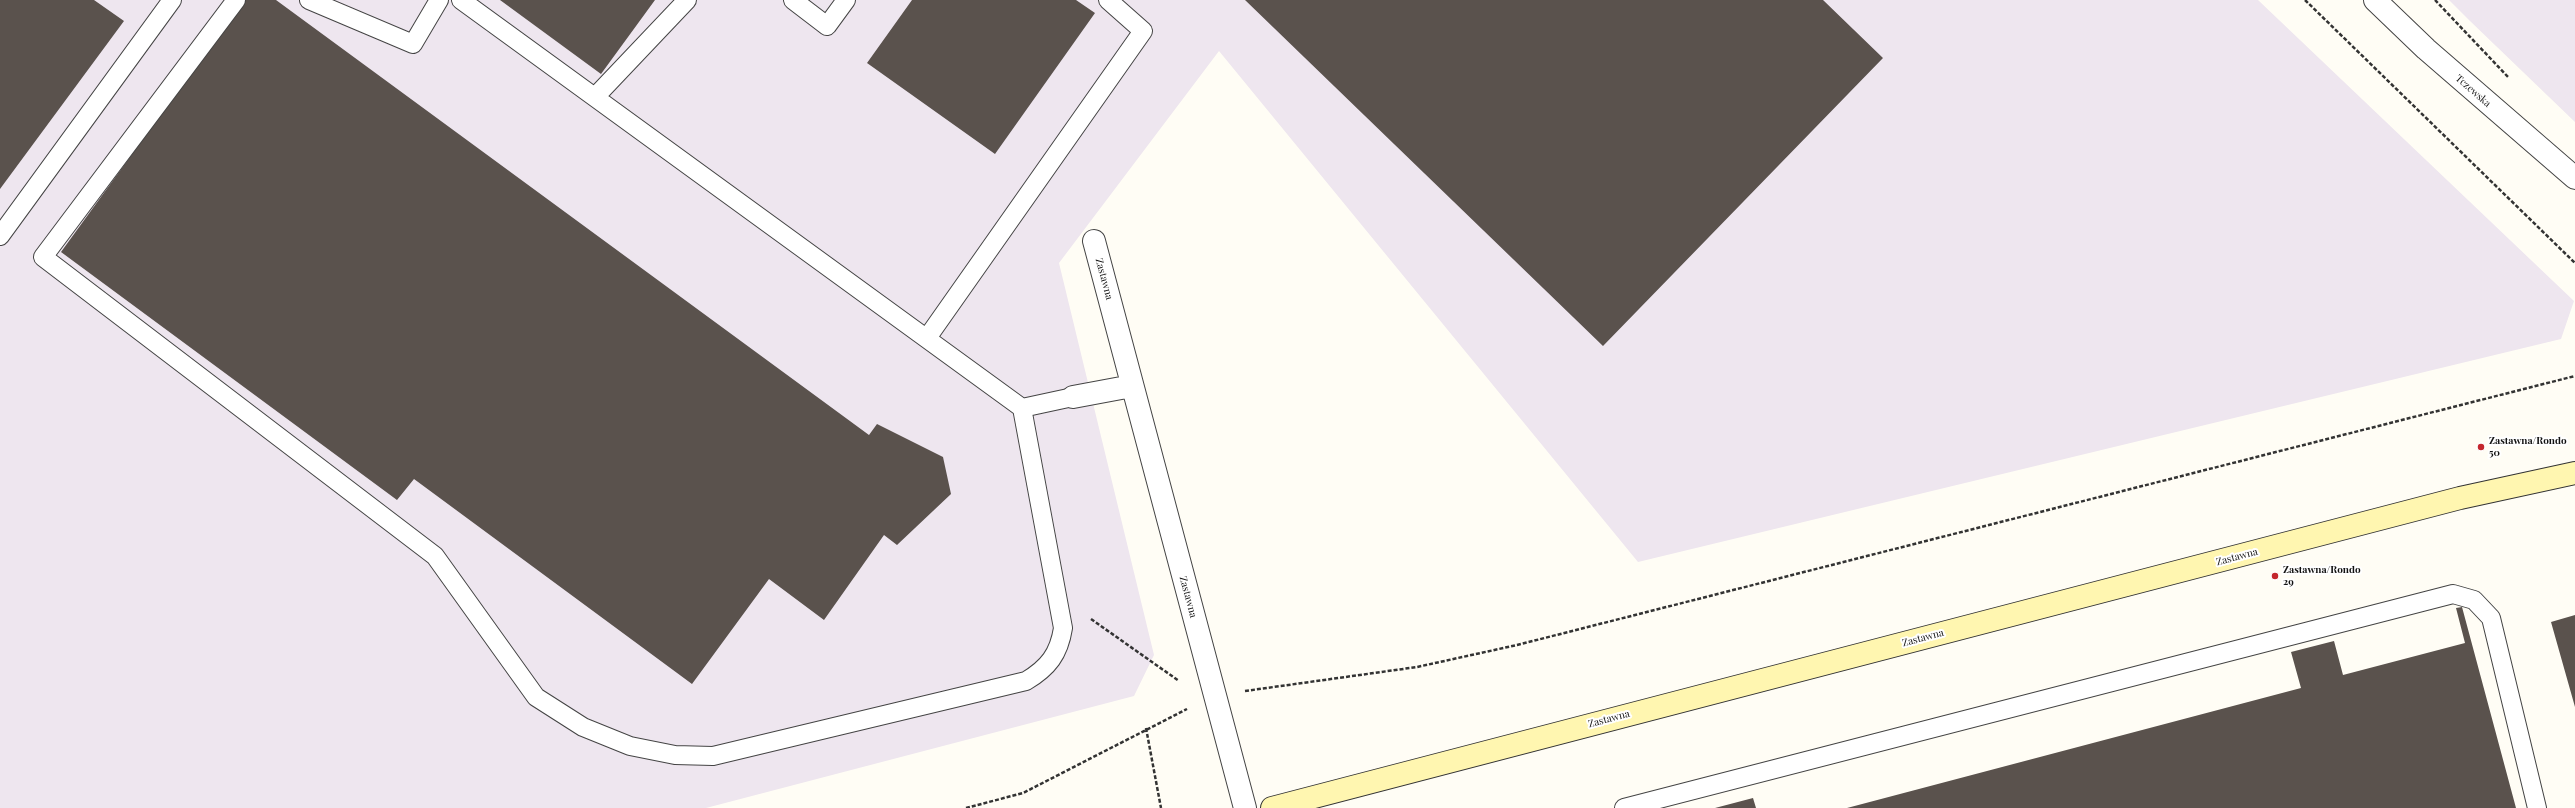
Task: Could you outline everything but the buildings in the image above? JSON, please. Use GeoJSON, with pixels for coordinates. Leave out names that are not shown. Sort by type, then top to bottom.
{"type":"FeatureCollection","features":[{"type":"Feature","properties":{"kind":"main road","name":"Zastawna"},"geometry":{"type":"LineString","coordinates":[[1272,808],[1299,804],[2453,500],[2575,473]]}},
{"type":"Feature","properties":{"kind":"street","name":"Tczewska"},"geometry":{"type":"LineString","coordinates":[[2375,0],[2426,50],[2575,178]]}},
{"type":"Feature","properties":{"kind":"street","name":"Zastawna"},"geometry":{"type":"LineString","coordinates":[[1094,241],[1245,808]]}},
{"type":"Feature","properties":{"kind":"street"},"geometry":{"type":"LineString","coordinates":[[1073,397],[1132,386]]}},
{"type":"Feature","properties":{"kind":"lane"},"geometry":{"type":"LineString","coordinates":[[0,236],[172,0]]}},
{"type":"Feature","properties":{"kind":"lane"},"geometry":{"type":"LineString","coordinates":[[236,0],[43,258],[435,556],[536,697],[583,727],[630,746],[675,755],[713,756],[1026,681],[1042,672],[1052,660],[1060,643],[1062,628],[1022,408],[462,0]]}},
{"type":"Feature","properties":{"kind":"lane"},"geometry":{"type":"LineString","coordinates":[[309,0],[413,44],[439,0]]}},
{"type":"Feature","properties":{"kind":"lane"},"geometry":{"type":"LineString","coordinates":[[595,97],[687,0]]}},
{"type":"Feature","properties":{"kind":"lane"},"geometry":{"type":"LineString","coordinates":[[793,0],[827,26],[846,0]]}},
{"type":"Feature","properties":{"kind":"lane"},"geometry":{"type":"LineString","coordinates":[[927,338],[1143,32],[1108,0]]}},
{"type":"Feature","properties":{"kind":"lane"},"geometry":{"type":"LineString","coordinates":[[1022,408],[1073,397]]}},
{"type":"Feature","properties":{"kind":"lane"},"geometry":{"type":"LineString","coordinates":[[1624,808],[2453,594],[2474,600],[2491,618],[2537,808]]}},
{"type":"Feature","properties":{"kind":"path"},"geometry":{"type":"LineString","coordinates":[[2304,0],[2575,263]]}},
{"type":"Feature","properties":{"kind":"path"},"geometry":{"type":"LineString","coordinates":[[2435,0],[2515,84]]}},
{"type":"Feature","properties":{"kind":"path"},"geometry":{"type":"LineString","coordinates":[[1239,692],[1252,688],[1417,667],[1517,645],[2575,376]]}},
{"type":"Feature","properties":{"kind":"path"},"geometry":{"type":"LineString","coordinates":[[1085,614],[1184,685]]}},
{"type":"Feature","properties":{"kind":"path"},"geometry":{"type":"LineString","coordinates":[[966,808],[1023,793],[1146,728],[1195,705]]}},
{"type":"Feature","properties":{"kind":"path"},"geometry":{"type":"LineString","coordinates":[[1146,728],[1161,808]]}},
{"type":"Feature","properties":{"kind":"shaded area"},"geometry":{"type":"Polygon","coordinates":[[[0,0],[2258,0],[2574,301],[2561,339],[1638,562],[1219,51],[1059,263],[1154,655],[1134,696],[706,808],[0,808],[0,0]]]}},
{"type":"Feature","properties":{"kind":"shaded area"},"geometry":{"type":"Polygon","coordinates":[[[2449,0],[2575,0],[2575,122],[2470,21],[2449,0]]]}},
{"type":"Feature","properties":{"kind":"place","name":"Zastawna/Rondo 50"},"geometry":{"type":"Point","coordinates":[2481,447]}},
{"type":"Feature","properties":{"kind":"place","name":"Zastawna/Rondo 29"},"geometry":{"type":"Point","coordinates":[2275,576]}}]}
